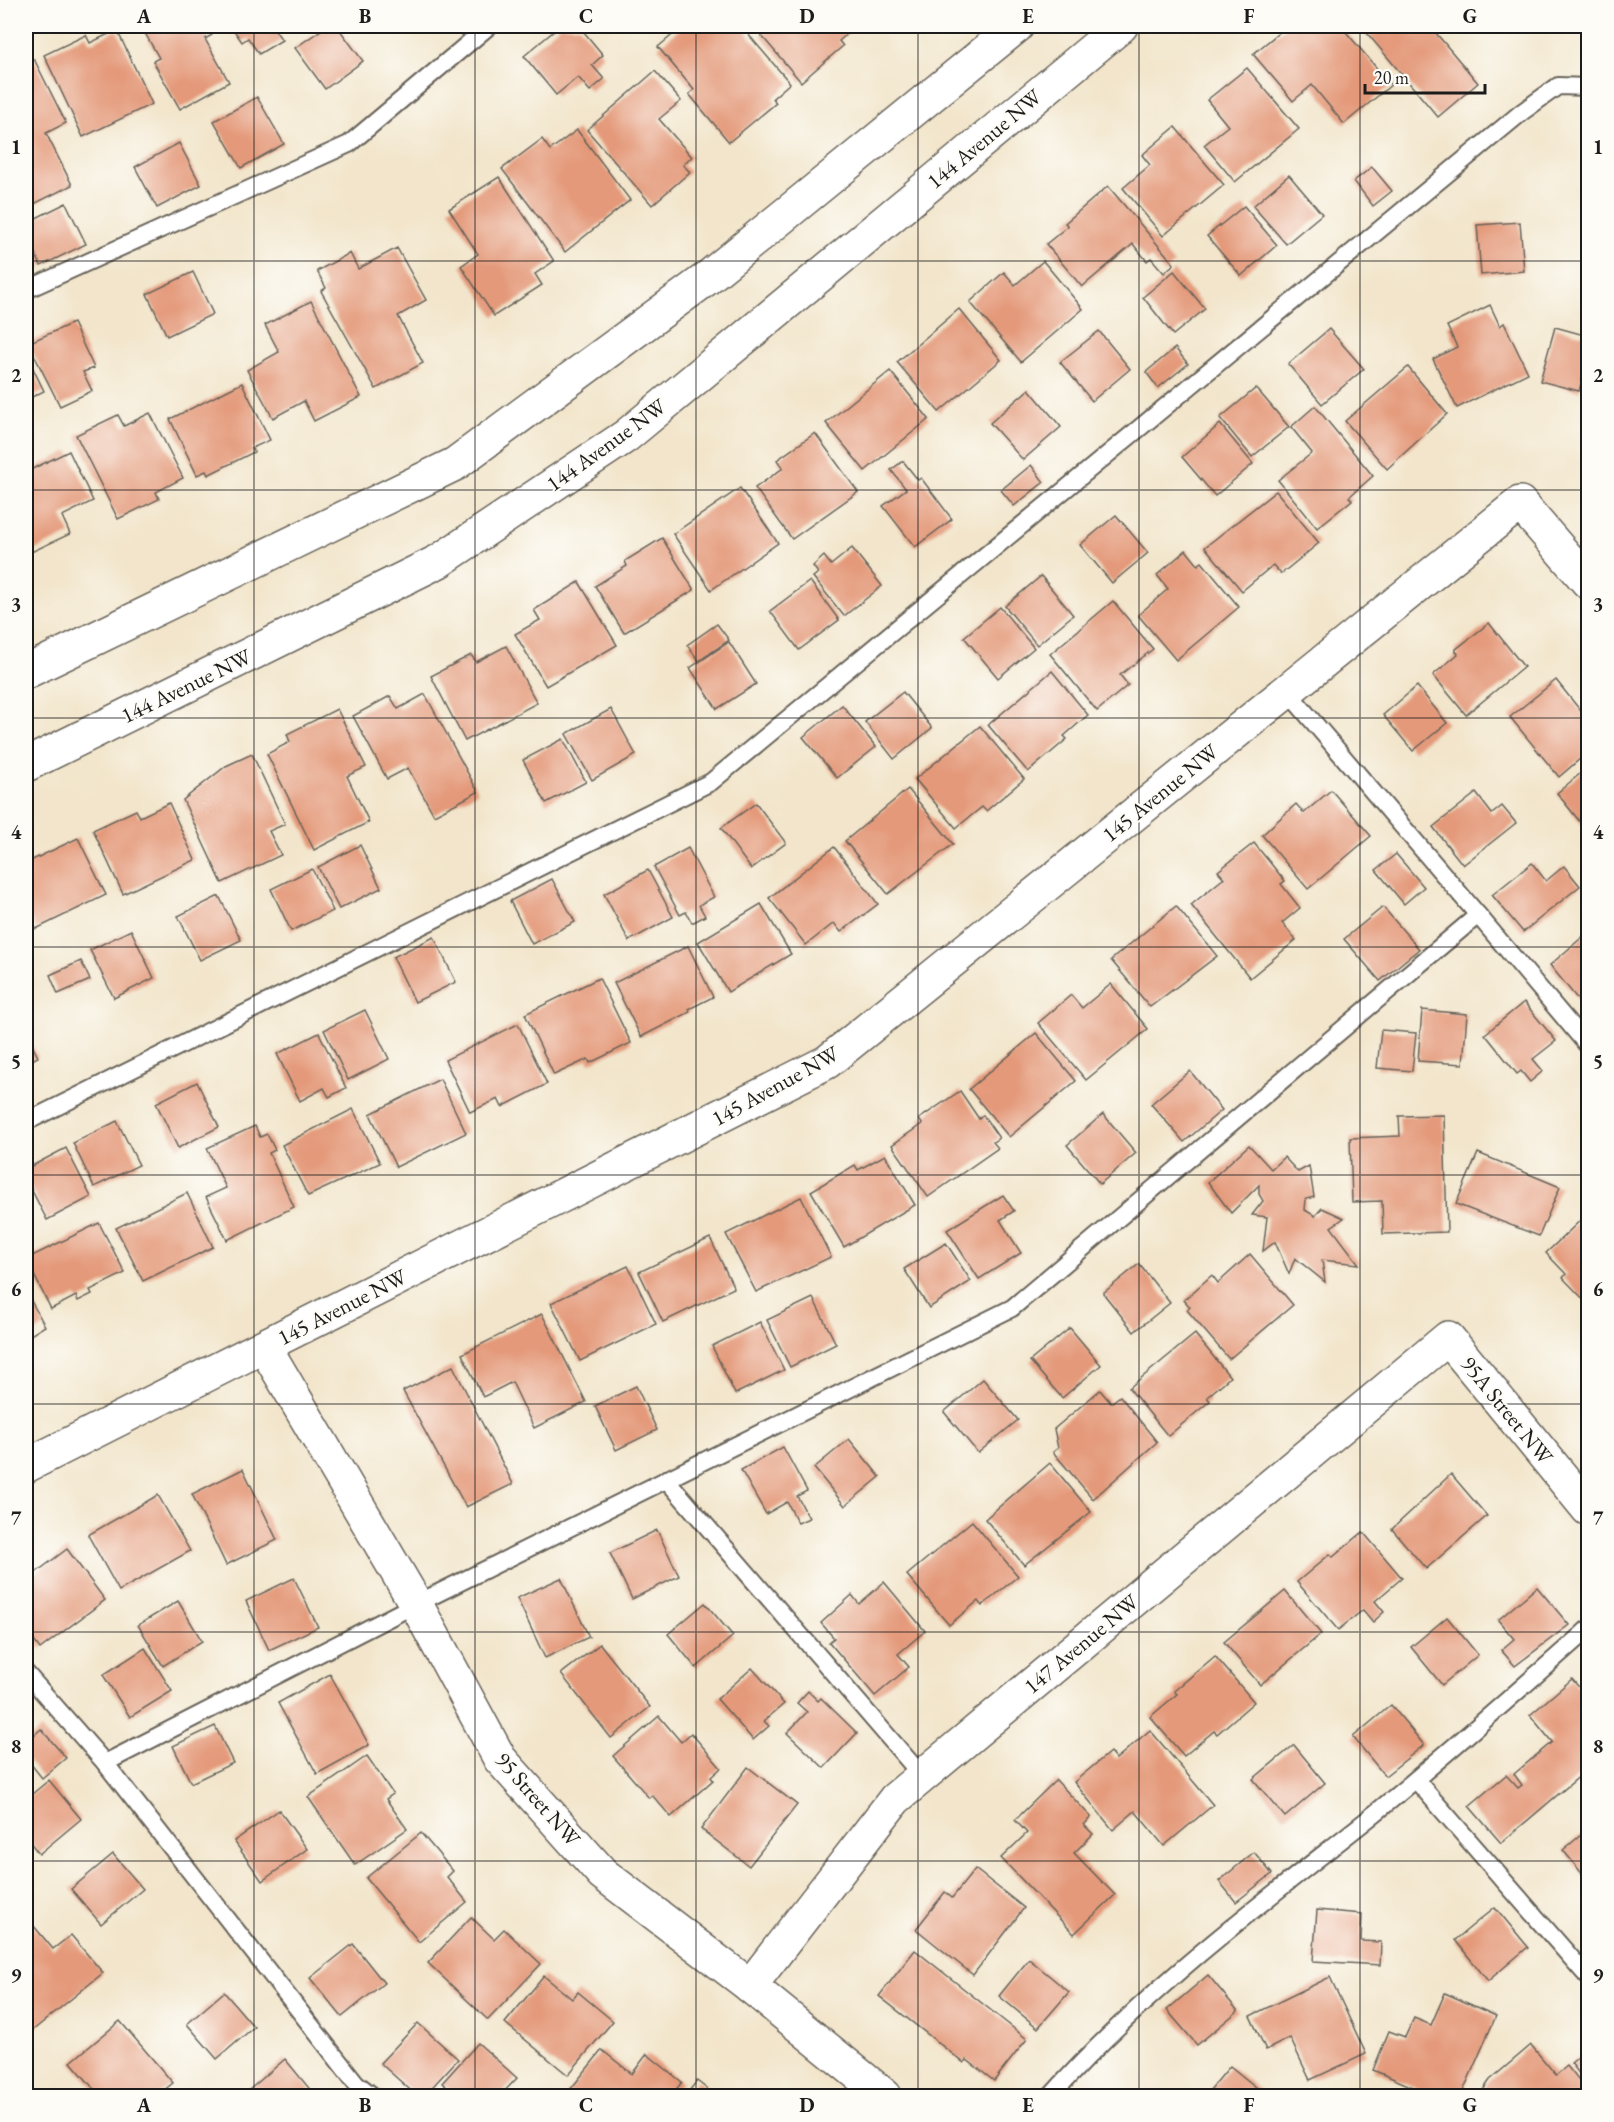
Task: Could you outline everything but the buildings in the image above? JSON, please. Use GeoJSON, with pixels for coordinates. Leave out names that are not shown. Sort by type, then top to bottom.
{"type":"FeatureCollection","features":[{"type":"Feature","properties":{"kind":"street"},"geometry":{"type":"LineString","coordinates":[[26,672],[455,464],[706,279],[1017,26]]}},
{"type":"Feature","properties":{"kind":"street","name":"144 Avenue NW"},"geometry":{"type":"LineString","coordinates":[[26,765],[439,561],[626,436],[1121,26]]}},
{"type":"Feature","properties":{"kind":"street","name":"145 Avenue NW"},"geometry":{"type":"LineString","coordinates":[[26,1466],[827,1062],[1520,503],[1588,582]]}},
{"type":"Feature","properties":{"kind":"street","name":"95A Street NW"},"geometry":{"type":"LineString","coordinates":[[1448,1338],[1588,1509]]}},
{"type":"Feature","properties":{"kind":"street","name":"147 Avenue NW"},"geometry":{"type":"LineString","coordinates":[[750,1986],[895,1799],[1448,1338]]}},
{"type":"Feature","properties":{"kind":"street","name":"95 Street NW"},"geometry":{"type":"LineString","coordinates":[[264,1346],[416,1604],[500,1759],[603,1874],[750,1986],[885,2097]]}},
{"type":"Feature","properties":{"kind":"lane"},"geometry":{"type":"LineString","coordinates":[[26,290],[349,144],[489,26]]}},
{"type":"Feature","properties":{"kind":"lane"},"geometry":{"type":"LineString","coordinates":[[26,1122],[711,782],[1522,112],[1558,86],[1588,87]]}},
{"type":"Feature","properties":{"kind":"lane"},"geometry":{"type":"LineString","coordinates":[[1287,691],[1588,1046]]}},
{"type":"Feature","properties":{"kind":"lane"},"geometry":{"type":"LineString","coordinates":[[105,1763],[416,1604],[1012,1308],[1478,915]]}},
{"type":"Feature","properties":{"kind":"lane"},"geometry":{"type":"LineString","coordinates":[[666,1479],[922,1776]]}},
{"type":"Feature","properties":{"kind":"lane"},"geometry":{"type":"LineString","coordinates":[[1051,2097],[1081,2062],[1182,1967],[1416,1780],[1588,1629]]}},
{"type":"Feature","properties":{"kind":"lane"},"geometry":{"type":"LineString","coordinates":[[26,1673],[105,1763],[356,2083],[373,2097]]}},
{"type":"Feature","properties":{"kind":"lane"},"geometry":{"type":"LineString","coordinates":[[1416,1780],[1588,1977]]}}]}
